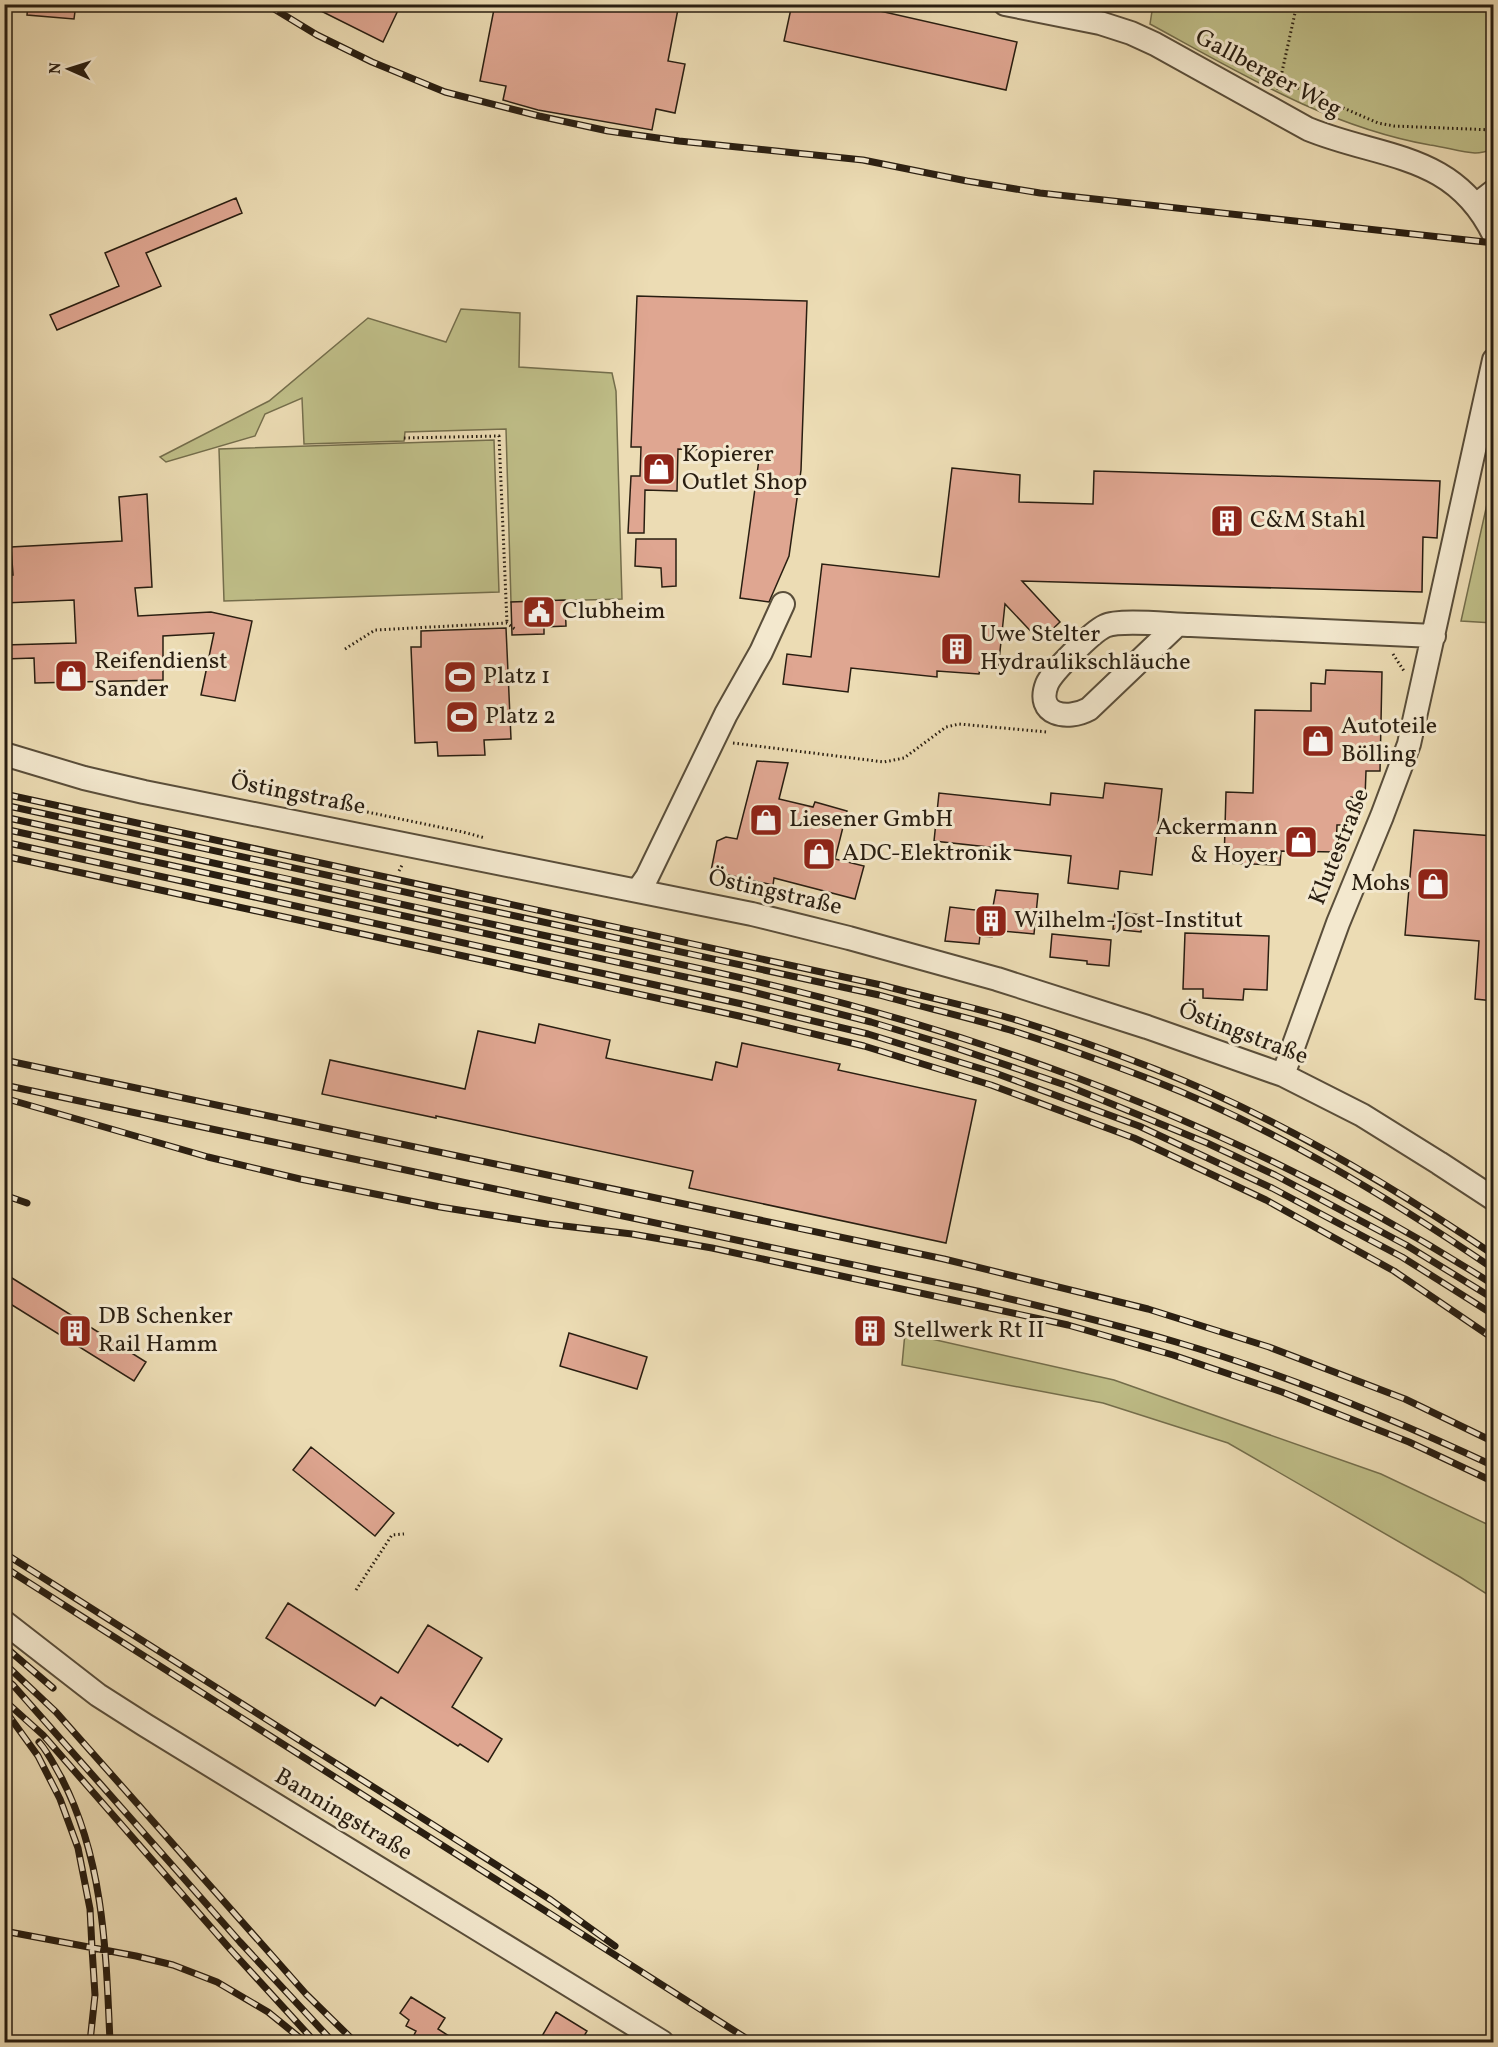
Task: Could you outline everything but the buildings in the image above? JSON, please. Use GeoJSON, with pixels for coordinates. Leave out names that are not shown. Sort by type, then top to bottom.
{"type":"FeatureCollection","features":[{"type":"Feature","properties":{"kind":"street","name":"Gallberger Weg"},"geometry":{"type":"LineString","coordinates":[[1005,4],[1100,23],[1131,33],[1308,129],[1333,139],[1425,166],[1455,185],[1476,205]]}},
{"type":"Feature","properties":{"kind":"street"},"geometry":{"type":"LineString","coordinates":[[1494,191],[1476,205],[1494,235]]}},
{"type":"Feature","properties":{"kind":"street","name":"Klutestraße"},"geometry":{"type":"LineString","coordinates":[[1283,1075],[1338,923],[1383,816],[1409,744],[1494,360]]}},
{"type":"Feature","properties":{"kind":"street"},"geometry":{"type":"LineString","coordinates":[[638,890],[647,877],[726,714],[761,652],[783,604]]}},
{"type":"Feature","properties":{"kind":"street"},"geometry":{"type":"LineString","coordinates":[[1177,625],[1089,710],[1074,716],[1059,716],[1047,705],[1044,698],[1047,685],[1054,673],[1098,630],[1111,624],[1177,625],[1434,636]]}},
{"type":"Feature","properties":{"kind":"street","name":"Östingstraße"},"geometry":{"type":"LineString","coordinates":[[4,754],[84,778],[144,792],[638,890],[826,931],[986,976],[1147,1027],[1283,1075],[1362,1115],[1494,1199]]}},
{"type":"Feature","properties":{"kind":"street","name":"Banningstraße"},"geometry":{"type":"LineString","coordinates":[[4,1622],[58,1665],[126,1713],[662,2043]]}},
{"type":"Feature","properties":{"kind":"path"},"geometry":{"type":"LineString","coordinates":[[1267,108],[1277,93],[1281,81],[1297,4]]}},
{"type":"Feature","properties":{"kind":"path"},"geometry":{"type":"LineString","coordinates":[[1489,4],[1494,9]]}},
{"type":"Feature","properties":{"kind":"path"},"geometry":{"type":"LineString","coordinates":[[1281,81],[1378,123],[1394,126],[1494,130]]}},
{"type":"Feature","properties":{"kind":"path"},"geometry":{"type":"LineString","coordinates":[[404,438],[499,436],[507,623]]}},
{"type":"Feature","properties":{"kind":"path"},"geometry":{"type":"LineString","coordinates":[[345,649],[375,630],[507,623],[516,630]]}},
{"type":"Feature","properties":{"kind":"path"},"geometry":{"type":"LineString","coordinates":[[356,1590],[392,1535],[404,1534]]}},
{"type":"Feature","properties":{"kind":"shaded area"},"geometry":{"type":"Polygon","coordinates":[[[1153,5],[1493,5],[1493,149],[1475,153],[1464,152],[1392,137],[1320,112],[1251,79],[1150,24],[1153,5]]]}},
{"type":"Feature","properties":{"kind":"shaded area"},"geometry":{"type":"Polygon","coordinates":[[[461,309],[520,313],[519,367],[612,373],[616,391],[622,599],[511,602],[506,429],[405,432],[404,441],[304,444],[302,398],[265,414],[255,436],[166,462],[160,457],[269,401],[368,318],[446,342],[461,309]]]}},
{"type":"Feature","properties":{"kind":"shaded area"},"geometry":{"type":"Polygon","coordinates":[[[494,440],[499,592],[224,601],[219,449],[494,440]]]}},
{"type":"Feature","properties":{"kind":"shaded area"},"geometry":{"type":"Polygon","coordinates":[[[1493,477],[1493,623],[1461,621],[1493,477]]]}},
{"type":"Feature","properties":{"kind":"shaded area"},"geometry":{"type":"Polygon","coordinates":[[[905,1333],[1114,1380],[1381,1474],[1493,1527],[1493,1598],[1228,1443],[1103,1403],[902,1365],[905,1333]]]}},
{"type":"Feature","properties":{"kind":"railway"},"geometry":{"type":"LineString","coordinates":[[266,4],[317,35],[372,62],[445,92],[608,131],[679,141],[863,160],[1040,193],[1494,243]]}},
{"type":"Feature","properties":{"kind":"railway"},"geometry":{"type":"LineString","coordinates":[[4,794],[881,985],[1013,1019],[1138,1062],[1244,1108],[1372,1177],[1494,1255]]}},
{"type":"Feature","properties":{"kind":"railway"},"geometry":{"type":"LineString","coordinates":[[4,805],[879,995],[1010,1030],[1152,1080],[1241,1119],[1328,1165],[1412,1215],[1494,1269]]}},
{"type":"Feature","properties":{"kind":"railway"},"geometry":{"type":"LineString","coordinates":[[4,817],[740,978],[875,1012],[956,1036],[1116,1093],[1272,1161],[1347,1199],[1494,1285]]}},
{"type":"Feature","properties":{"kind":"railway"},"geometry":{"type":"LineString","coordinates":[[4,829],[745,990],[871,1022],[944,1044],[1068,1086],[1207,1143],[1275,1175],[1406,1245],[1494,1299]]}},
{"type":"Feature","properties":{"kind":"railway"},"geometry":{"type":"LineString","coordinates":[[4,842],[742,1004],[868,1034],[995,1073],[1139,1126],[1272,1188],[1402,1257],[1494,1315]]}},
{"type":"Feature","properties":{"kind":"railway"},"geometry":{"type":"LineString","coordinates":[[4,856],[739,1016],[864,1046],[991,1085],[1134,1138],[1266,1200],[1394,1271],[1494,1339]]}},
{"type":"Feature","properties":{"kind":"railway"},"geometry":{"type":"LineString","coordinates":[[4,1060],[944,1259],[1148,1309],[1269,1347],[1405,1399],[1494,1442]]}},
{"type":"Feature","properties":{"kind":"railway"},"geometry":{"type":"LineString","coordinates":[[4,1085],[977,1291],[1101,1322],[1176,1342],[1257,1368],[1377,1414],[1494,1466]]}},
{"type":"Feature","properties":{"kind":"railway"},"geometry":{"type":"LineString","coordinates":[[4,1098],[208,1157],[300,1179],[440,1207],[547,1224],[632,1234],[712,1248],[1068,1325],[1173,1355],[1282,1392],[1409,1442],[1494,1482]]}},
{"type":"Feature","properties":{"kind":"railway"},"geometry":{"type":"LineString","coordinates":[[4,1195],[27,1203]]}},
{"type":"Feature","properties":{"kind":"railway"},"geometry":{"type":"LineString","coordinates":[[4,1553],[551,1900],[615,1946]]}},
{"type":"Feature","properties":{"kind":"railway"},"geometry":{"type":"LineString","coordinates":[[4,1567],[752,2042]]}},
{"type":"Feature","properties":{"kind":"railway"},"geometry":{"type":"LineString","coordinates":[[4,1646],[53,1688]]}},
{"type":"Feature","properties":{"kind":"railway"},"geometry":{"type":"LineString","coordinates":[[4,1663],[56,1712],[306,1994],[355,2042]]}},
{"type":"Feature","properties":{"kind":"railway"},"geometry":{"type":"LineString","coordinates":[[4,1678],[13,1685],[240,1942],[333,2042]]}},
{"type":"Feature","properties":{"kind":"railway"},"geometry":{"type":"LineString","coordinates":[[4,1700],[43,1735],[230,1949],[315,2042]]}},
{"type":"Feature","properties":{"kind":"railway"},"geometry":{"type":"LineString","coordinates":[[4,1709],[38,1756],[60,1799],[78,1848],[90,1909],[95,1995],[90,2042]]}},
{"type":"Feature","properties":{"kind":"railway"},"geometry":{"type":"LineString","coordinates":[[39,1742],[61,1777],[75,1808],[94,1873],[104,1940],[110,2042]]}},
{"type":"Feature","properties":{"kind":"railway"},"geometry":{"type":"LineString","coordinates":[[4,1931],[173,1965],[217,1982],[268,2012],[305,2042]]}},
{"type":"Feature","properties":{"kind":"place","name":"Kopierer Outlet Shop"},"geometry":{"type":"Point","coordinates":[659,469]}},
{"type":"Feature","properties":{"kind":"place","name":"C&M Stahl"},"geometry":{"type":"Point","coordinates":[1227,521]}},
{"type":"Feature","properties":{"kind":"place","name":"Clubheim"},"geometry":{"type":"Point","coordinates":[539,612]}},
{"type":"Feature","properties":{"kind":"place","name":"Uwe Stelter Hydraulikschläuche"},"geometry":{"type":"Point","coordinates":[957,649]}},
{"type":"Feature","properties":{"kind":"place","name":"Reifendienst Sander"},"geometry":{"type":"Point","coordinates":[71,676]}},
{"type":"Feature","properties":{"kind":"place","name":"Platz 1"},"geometry":{"type":"Point","coordinates":[460,677]}},
{"type":"Feature","properties":{"kind":"place","name":"Platz 2"},"geometry":{"type":"Point","coordinates":[462,717]}},
{"type":"Feature","properties":{"kind":"place","name":"Autoteile Bölling"},"geometry":{"type":"Point","coordinates":[1318,741]}},
{"type":"Feature","properties":{"kind":"place","name":"Liesener GmbH"},"geometry":{"type":"Point","coordinates":[766,820]}},
{"type":"Feature","properties":{"kind":"place","name":"Ackermann & Hoyer"},"geometry":{"type":"Point","coordinates":[1301,842]}},
{"type":"Feature","properties":{"kind":"place","name":"ADC-Elektronik"},"geometry":{"type":"Point","coordinates":[819,854]}},
{"type":"Feature","properties":{"kind":"place","name":"Mohs"},"geometry":{"type":"Point","coordinates":[1433,884]}},
{"type":"Feature","properties":{"kind":"place","name":"Wilhelm-Jost-Institut"},"geometry":{"type":"Point","coordinates":[991,921]}},
{"type":"Feature","properties":{"kind":"place","name":"DB Schenker Rail Hamm"},"geometry":{"type":"Point","coordinates":[75,1331]}},
{"type":"Feature","properties":{"kind":"place","name":"Stellwerk Rt II"},"geometry":{"type":"Point","coordinates":[870,1331]}}]}
